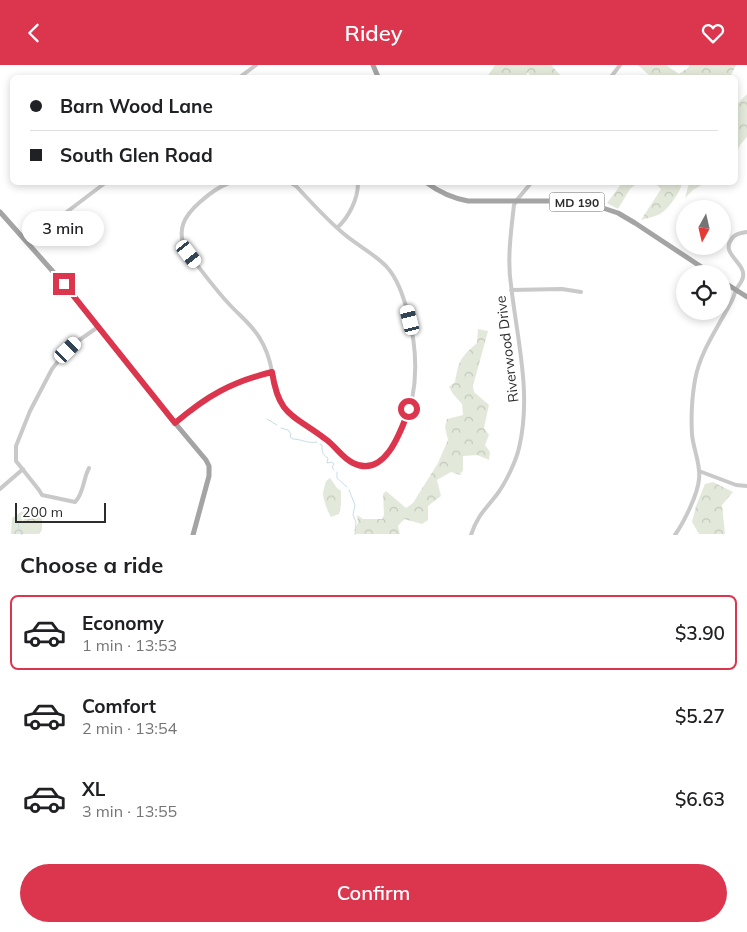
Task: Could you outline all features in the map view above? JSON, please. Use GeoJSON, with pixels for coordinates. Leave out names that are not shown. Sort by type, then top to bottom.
{"type":"FeatureCollection","features":[{"type":"Feature","properties":{"kind":"main road","name":"MD 190"},"geometry":{"type":"LineString","coordinates":[[430,185],[457,199],[468,201],[571,201],[600,207],[618,213],[635,223],[698,265]]}},
{"type":"Feature","properties":{"kind":"main road"},"geometry":{"type":"LineString","coordinates":[[0,212],[64,284],[175,423],[205,457],[209,466],[209,476],[193,535]]}},
{"type":"Feature","properties":{"kind":"main road"},"geometry":{"type":"LineString","coordinates":[[731,287],[747,297]]}},
{"type":"Feature","properties":{"kind":"street"},"geometry":{"type":"LineString","coordinates":[[243,75],[256,65]]}},
{"type":"Feature","properties":{"kind":"street"},"geometry":{"type":"LineString","coordinates":[[26,242],[102,185]]}},
{"type":"Feature","properties":{"kind":"street"},"geometry":{"type":"LineString","coordinates":[[225,185],[213,191],[185,217],[181,233],[186,251],[228,303],[258,336],[269,359],[277,396],[286,411],[326,439],[347,459],[358,465],[375,465],[383,460],[389,452],[402,428],[414,389],[414,345],[404,298],[398,282],[387,267],[337,228],[312,205],[294,185]]}},
{"type":"Feature","properties":{"kind":"street"},"geometry":{"type":"LineString","coordinates":[[337,228],[343,222],[355,200],[358,185]]}},
{"type":"Feature","properties":{"kind":"street"},"geometry":{"type":"LineString","coordinates":[[516,201],[530,185]]}},
{"type":"Feature","properties":{"kind":"street","name":"Riverwood Drive"},"geometry":{"type":"LineString","coordinates":[[471,535],[477,519],[506,481],[519,450],[523,429],[525,411],[523,373],[511,291],[510,262],[511,231],[516,201]]}},
{"type":"Feature","properties":{"kind":"street"},"geometry":{"type":"LineString","coordinates":[[675,535],[681,527],[697,490],[699,479],[692,435],[692,407],[695,380],[713,333],[743,280],[744,273],[730,253],[728,248],[729,242],[733,237],[747,232]]}},
{"type":"Feature","properties":{"kind":"street"},"geometry":{"type":"LineString","coordinates":[[511,291],[562,289],[581,291]]}},
{"type":"Feature","properties":{"kind":"street"},"geometry":{"type":"LineString","coordinates":[[89,468],[85,475],[80,497],[74,503],[42,495],[16,461],[16,446],[30,411],[51,371],[63,355],[78,341],[98,327]]}},
{"type":"Feature","properties":{"kind":"street"},"geometry":{"type":"LineString","coordinates":[[175,423],[197,404],[216,393],[258,375],[272,372]]}},
{"type":"Feature","properties":{"kind":"street"},"geometry":{"type":"LineString","coordinates":[[0,489],[23,469]]}},
{"type":"Feature","properties":{"kind":"street"},"geometry":{"type":"LineString","coordinates":[[699,471],[736,485],[747,487]]}},
{"type":"Feature","properties":{"kind":"green space"},"geometry":{"type":"Polygon","coordinates":[[[495,65],[551,65],[560,75],[530,75],[528,72],[526,75],[488,75],[495,65]]]}},
{"type":"Feature","properties":{"kind":"green space"},"geometry":{"type":"Polygon","coordinates":[[[638,65],[666,65],[679,74],[689,65],[736,65],[731,75],[649,75],[638,65]]]}},
{"type":"Feature","properties":{"kind":"green space"},"geometry":{"type":"Polygon","coordinates":[[[747,94],[747,137],[738,149],[738,103],[747,94]]]}},
{"type":"Feature","properties":{"kind":"green space"},"geometry":{"type":"Polygon","coordinates":[[[620,185],[635,185],[630,189],[618,209],[607,203],[620,185]]]}},
{"type":"Feature","properties":{"kind":"green space"},"geometry":{"type":"Polygon","coordinates":[[[657,185],[681,185],[677,195],[663,212],[641,220],[661,189],[657,185]]]}},
{"type":"Feature","properties":{"kind":"green space"},"geometry":{"type":"Polygon","coordinates":[[[688,185],[702,185],[693,190],[685,198],[688,185]]]}},
{"type":"Feature","properties":{"kind":"green space"},"geometry":{"type":"Polygon","coordinates":[[[478,329],[488,331],[473,386],[474,392],[489,405],[484,428],[489,435],[485,445],[490,452],[489,460],[477,455],[463,456],[463,470],[460,475],[451,472],[437,480],[441,496],[428,506],[428,520],[422,524],[404,519],[398,526],[400,534],[356,534],[354,530],[358,523],[357,515],[363,519],[382,519],[384,515],[383,494],[386,491],[406,508],[413,503],[438,463],[448,440],[445,427],[447,419],[463,415],[462,404],[449,387],[455,382],[461,360],[477,343],[478,329]]]}},
{"type":"Feature","properties":{"kind":"green space"},"geometry":{"type":"Polygon","coordinates":[[[330,478],[341,491],[339,514],[331,517],[323,494],[326,481],[330,478]]]}},
{"type":"Feature","properties":{"kind":"green space"},"geometry":{"type":"Polygon","coordinates":[[[713,482],[733,492],[722,505],[725,534],[699,534],[692,522],[696,506],[705,484],[713,482]]]}},
{"type":"Feature","properties":{"kind":"green space"},"geometry":{"type":"Polygon","coordinates":[[[25,509],[30,514],[42,509],[42,529],[39,534],[11,534],[12,518],[25,509]]]}},
{"type":"Feature","properties":{"kind":"waterway"},"geometry":{"type":"LineString","coordinates":[[267,419],[277,425]]}},
{"type":"Feature","properties":{"kind":"waterway"},"geometry":{"type":"LineString","coordinates":[[281,428],[288,430],[291,434],[290,437],[293,439],[317,442]]}},
{"type":"Feature","properties":{"kind":"waterway"},"geometry":{"type":"LineString","coordinates":[[320,444],[322,445],[323,454],[328,458],[327,463],[332,462],[334,470]]}},
{"type":"Feature","properties":{"kind":"waterway"},"geometry":{"type":"LineString","coordinates":[[337,472],[337,478],[347,487]]}},
{"type":"Feature","properties":{"kind":"waterway"},"geometry":{"type":"LineString","coordinates":[[349,490],[355,505],[353,515],[356,522],[355,535]]}},
{"type":"Feature","properties":{"kind":"waterway"},"geometry":{"type":"LineString","coordinates":[[18,522],[22,535]]}},
{"type":"Feature","properties":{"kind":"route"},"geometry":{"type":"LineString","coordinates":[[64,284],[175,423],[197,404],[216,393],[258,375],[272,372],[277,396],[286,411],[326,439],[347,459],[364,466],[375,465],[383,460],[402,428],[409,409]]}}]}
